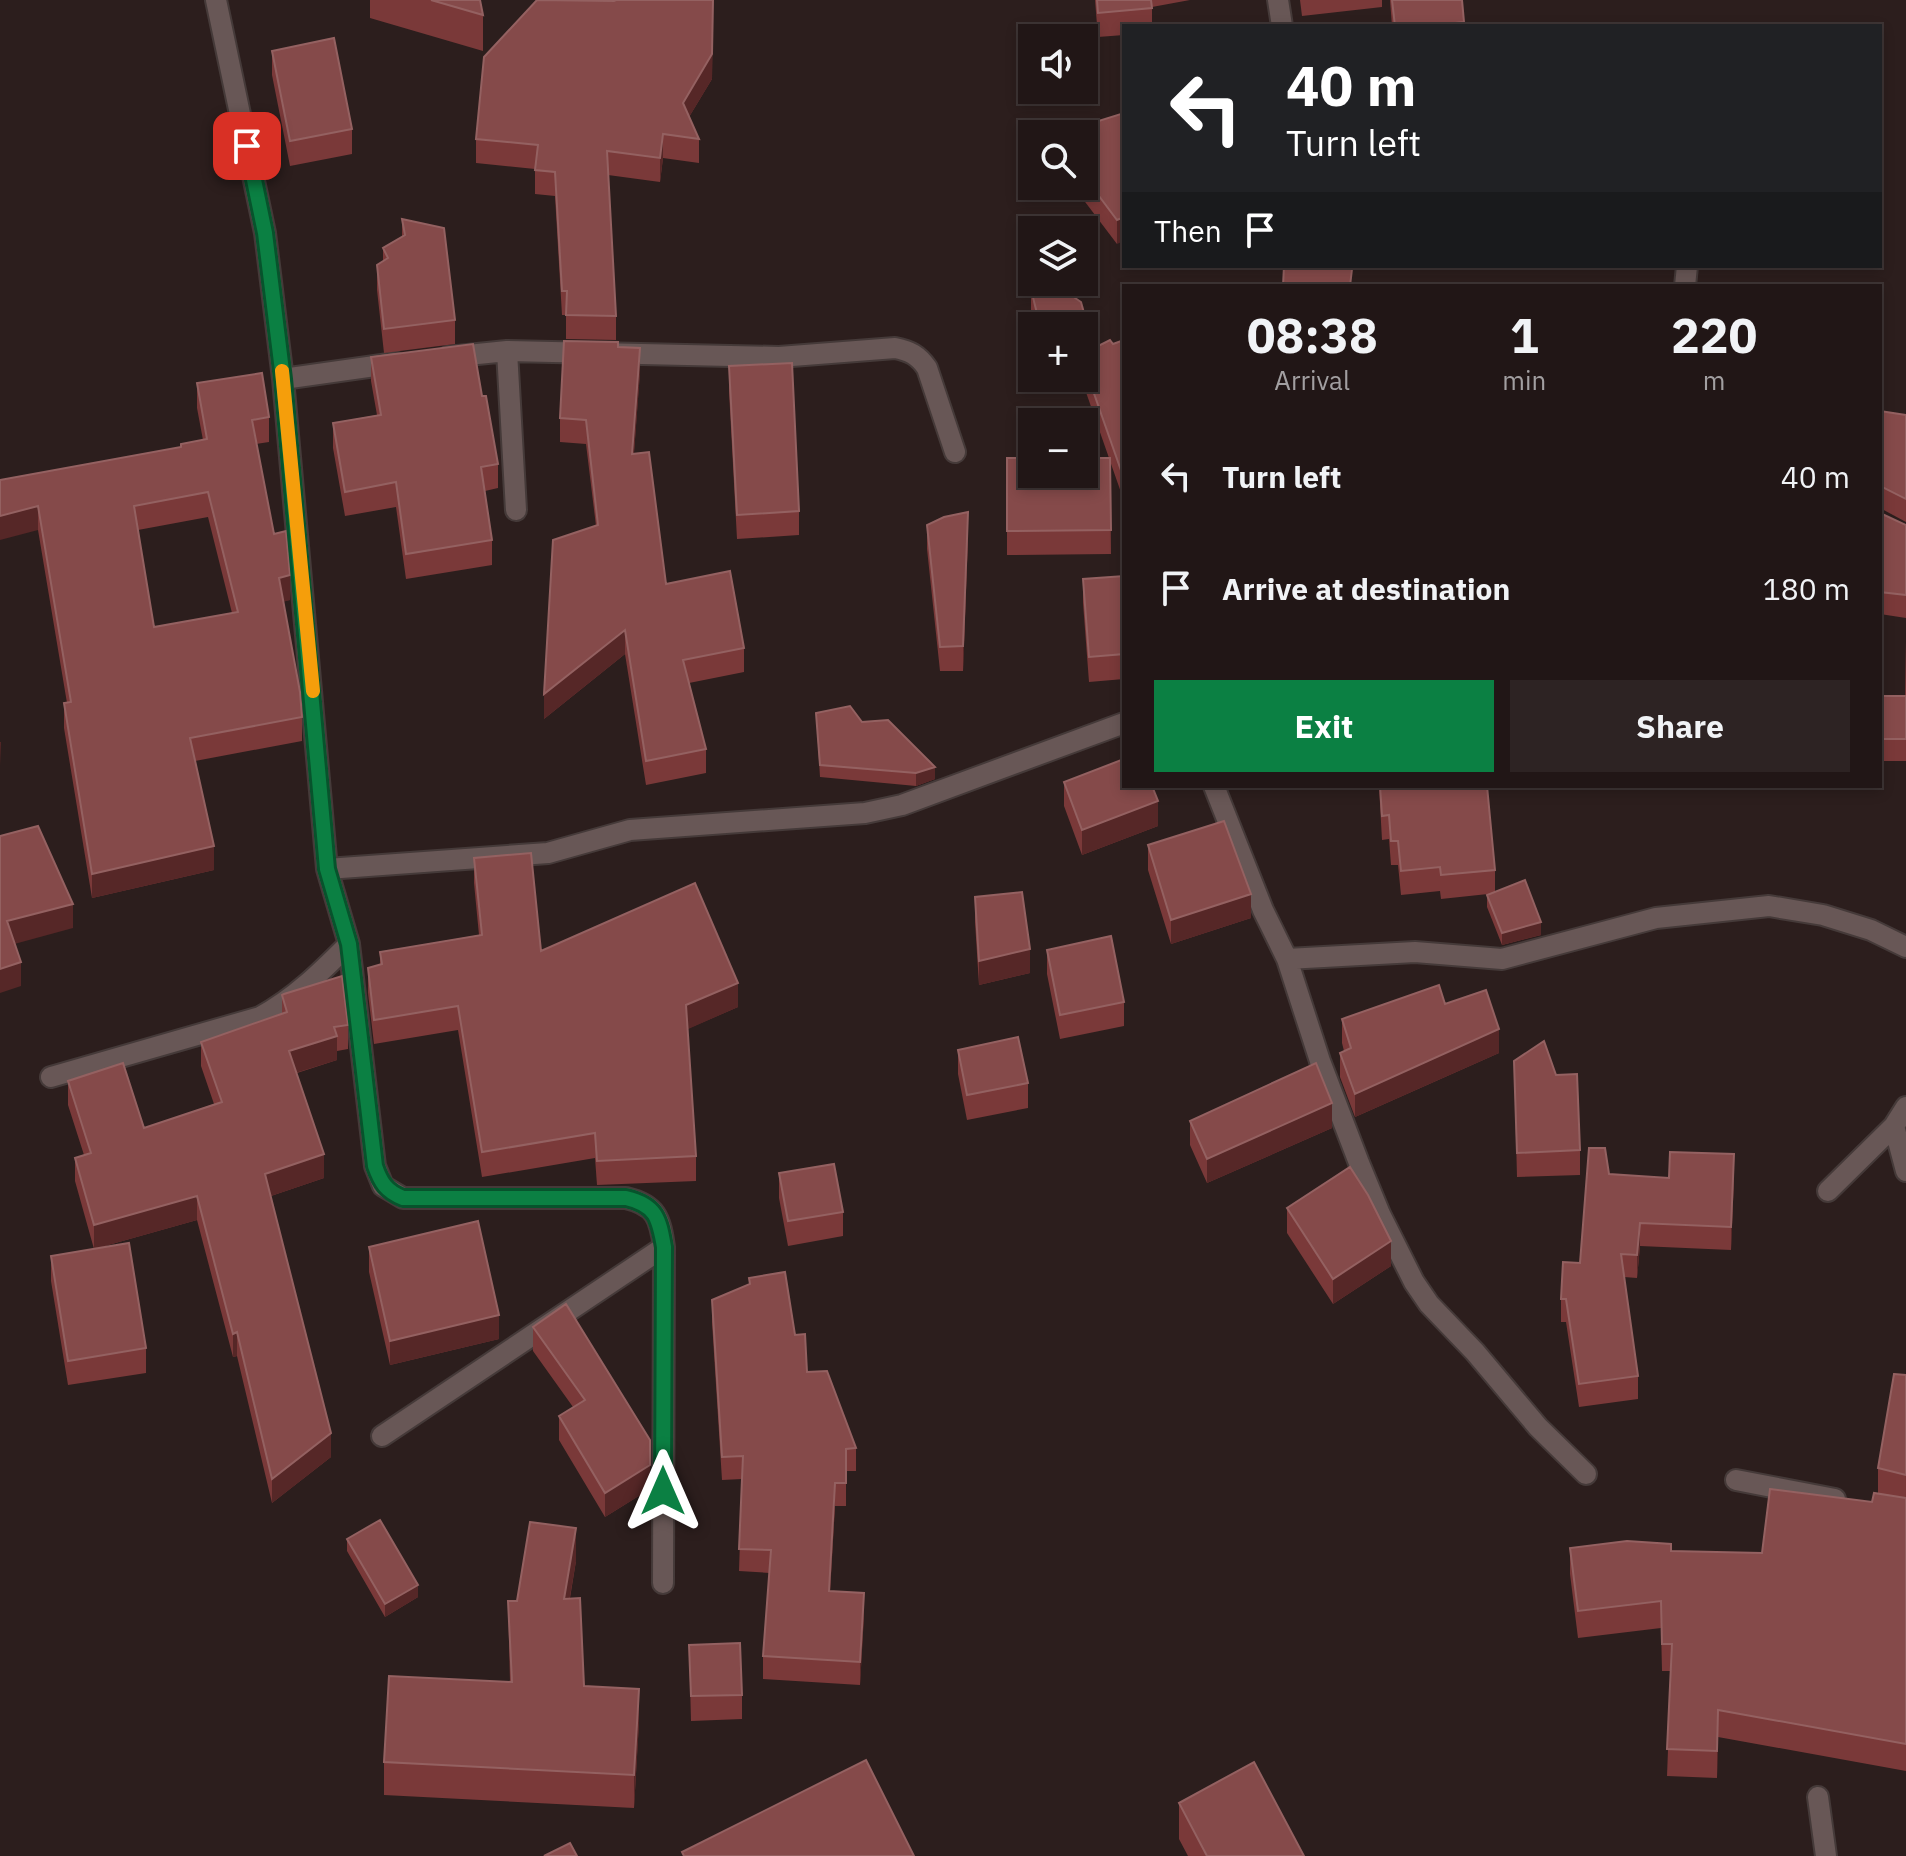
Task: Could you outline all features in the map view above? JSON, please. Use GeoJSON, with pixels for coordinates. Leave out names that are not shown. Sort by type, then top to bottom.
{"type":"FeatureCollection","features":[{"type":"Feature","properties":{"kind":"street"},"geometry":{"type":"LineString","coordinates":[[216,0],[265,233],[283,379],[327,869],[349,944],[375,1166],[383,1186],[403,1198],[626,1198],[645,1203],[655,1215],[664,1247],[663,1583]]}},
{"type":"Feature","properties":{"kind":"street"},"geometry":{"type":"LineString","coordinates":[[1278,0],[1282,24]]}},
{"type":"Feature","properties":{"kind":"street"},"geometry":{"type":"LineString","coordinates":[[283,379],[507,351],[779,357],[895,348],[909,351],[920,358],[927,368],[955,452]]}},
{"type":"Feature","properties":{"kind":"street"},"geometry":{"type":"LineString","coordinates":[[507,351],[516,510]]}},
{"type":"Feature","properties":{"kind":"street"},"geometry":{"type":"LineString","coordinates":[[327,869],[548,853],[630,830],[865,813],[902,805],[1122,724]]}},
{"type":"Feature","properties":{"kind":"street"},"geometry":{"type":"LineString","coordinates":[[1215,788],[1263,910],[1287,959],[1320,1061],[1359,1163],[1414,1282],[1429,1304],[1475,1352],[1538,1427],[1586,1474]]}},
{"type":"Feature","properties":{"kind":"street"},"geometry":{"type":"LineString","coordinates":[[1287,959],[1415,952],[1502,959],[1656,918],[1769,906],[1823,915],[1871,930],[1906,947]]}},
{"type":"Feature","properties":{"kind":"street"},"geometry":{"type":"LineString","coordinates":[[51,1077],[260,1017],[285,1004],[349,944]]}},
{"type":"Feature","properties":{"kind":"street"},"geometry":{"type":"LineString","coordinates":[[1828,1191],[1894,1126],[1906,1107]]}},
{"type":"Feature","properties":{"kind":"street"},"geometry":{"type":"LineString","coordinates":[[1894,1126],[1906,1171]]}},
{"type":"Feature","properties":{"kind":"street"},"geometry":{"type":"LineString","coordinates":[[382,1436],[664,1247]]}},
{"type":"Feature","properties":{"kind":"street"},"geometry":{"type":"LineString","coordinates":[[1736,1480],[1852,1502]]}},
{"type":"Feature","properties":{"kind":"street"},"geometry":{"type":"LineString","coordinates":[[1818,1797],[1826,1856]]}},
{"type":"Feature","properties":{"kind":"building"},"geometry":{"type":"Polygon","coordinates":[[[431,0],[480,0],[483,15],[431,0]]]}},
{"type":"Feature","properties":{"kind":"building"},"geometry":{"type":"Polygon","coordinates":[[[537,0],[713,0],[712,54],[683,103],[699,139],[663,134],[660,158],[607,151],[616,316],[566,315],[567,291],[562,291],[555,172],[535,170],[538,145],[476,139],[484,57],[537,0]]]}},
{"type":"Feature","properties":{"kind":"building"},"geometry":{"type":"Polygon","coordinates":[[[1097,0],[1151,0],[1152,8],[1098,13],[1097,0]]]}},
{"type":"Feature","properties":{"kind":"building"},"geometry":{"type":"Polygon","coordinates":[[[1392,0],[1462,0],[1464,22],[1395,24],[1392,0]]]}},
{"type":"Feature","properties":{"kind":"building"},"geometry":{"type":"Polygon","coordinates":[[[334,38],[352,129],[290,141],[272,51],[334,38]]]}},
{"type":"Feature","properties":{"kind":"building"},"geometry":{"type":"Polygon","coordinates":[[[1122,114],[1122,218],[1117,220],[1098,195],[1098,121],[1122,114]]]}},
{"type":"Feature","properties":{"kind":"building"},"geometry":{"type":"Polygon","coordinates":[[[402,219],[444,228],[455,320],[384,329],[377,265],[388,258],[383,248],[405,235],[402,219]]]}},
{"type":"Feature","properties":{"kind":"building"},"geometry":{"type":"Polygon","coordinates":[[[1284,268],[1352,269],[1350,284],[1283,284],[1284,268]]]}},
{"type":"Feature","properties":{"kind":"building"},"geometry":{"type":"Polygon","coordinates":[[[1033,296],[1072,296],[1081,302],[1084,312],[1037,312],[1033,296]]]}},
{"type":"Feature","properties":{"kind":"building"},"geometry":{"type":"Polygon","coordinates":[[[1110,340],[1113,344],[1122,341],[1122,473],[1093,392],[1098,392],[1098,346],[1110,340]]]}},
{"type":"Feature","properties":{"kind":"building"},"geometry":{"type":"Polygon","coordinates":[[[564,341],[618,342],[618,347],[640,348],[632,454],[649,452],[666,584],[730,571],[744,648],[683,660],[706,749],[646,761],[625,630],[544,694],[553,540],[598,525],[586,420],[560,418],[564,341]]]}},
{"type":"Feature","properties":{"kind":"building"},"geometry":{"type":"Polygon","coordinates":[[[473,344],[498,464],[481,467],[492,540],[406,554],[396,482],[345,492],[333,423],[381,415],[371,357],[473,344]]]}},
{"type":"Feature","properties":{"kind":"building"},"geometry":{"type":"Polygon","coordinates":[[[792,363],[799,511],[737,515],[729,366],[792,363]]]}},
{"type":"Feature","properties":{"kind":"building"},"geometry":{"type":"Polygon","coordinates":[[[262,373],[269,417],[252,420],[274,534],[286,531],[290,575],[279,578],[302,717],[190,738],[214,846],[92,874],[64,703],[71,702],[38,506],[0,516],[0,480],[181,447],[181,444],[207,439],[197,383],[262,373]],[[208,492],[134,506],[154,627],[238,612],[208,492]]]}},
{"type":"Feature","properties":{"kind":"building"},"geometry":{"type":"Polygon","coordinates":[[[1882,411],[1906,415],[1906,499],[1882,487],[1882,411]]]}},
{"type":"Feature","properties":{"kind":"building"},"geometry":{"type":"Polygon","coordinates":[[[1007,458],[1018,458],[1018,488],[1098,488],[1098,458],[1110,458],[1111,530],[1007,531],[1007,458]]]}},
{"type":"Feature","properties":{"kind":"building"},"geometry":{"type":"Polygon","coordinates":[[[968,512],[963,646],[940,647],[927,525],[944,517],[968,512]]]}},
{"type":"Feature","properties":{"kind":"building"},"geometry":{"type":"Polygon","coordinates":[[[1882,514],[1906,525],[1906,595],[1882,592],[1882,514]]]}},
{"type":"Feature","properties":{"kind":"building"},"geometry":{"type":"Polygon","coordinates":[[[1122,576],[1122,654],[1089,657],[1083,579],[1122,576]]]}},
{"type":"Feature","properties":{"kind":"building"},"geometry":{"type":"Polygon","coordinates":[[[1882,696],[1906,696],[1906,739],[1882,739],[1882,696]]]}},
{"type":"Feature","properties":{"kind":"building"},"geometry":{"type":"Polygon","coordinates":[[[850,706],[862,722],[888,720],[935,767],[916,773],[820,765],[816,713],[850,706]]]}},
{"type":"Feature","properties":{"kind":"building"},"geometry":{"type":"Polygon","coordinates":[[[1122,760],[1122,788],[1153,788],[1158,801],[1082,830],[1064,782],[1122,760]]]}},
{"type":"Feature","properties":{"kind":"building"},"geometry":{"type":"Polygon","coordinates":[[[1380,788],[1487,788],[1495,870],[1441,875],[1440,867],[1401,871],[1398,841],[1391,841],[1389,815],[1382,816],[1380,788]]]}},
{"type":"Feature","properties":{"kind":"building"},"geometry":{"type":"Polygon","coordinates":[[[1224,821],[1251,894],[1171,920],[1148,845],[1224,821]]]}},
{"type":"Feature","properties":{"kind":"building"},"geometry":{"type":"Polygon","coordinates":[[[38,826],[73,904],[7,921],[21,962],[0,969],[0,836],[38,826]]]}},
{"type":"Feature","properties":{"kind":"building"},"geometry":{"type":"Polygon","coordinates":[[[531,853],[541,951],[695,883],[738,983],[686,1005],[696,1156],[597,1161],[595,1133],[482,1152],[458,1006],[374,1020],[368,968],[382,964],[380,952],[482,935],[474,858],[531,853]]]}},
{"type":"Feature","properties":{"kind":"building"},"geometry":{"type":"Polygon","coordinates":[[[1525,880],[1541,922],[1502,933],[1487,895],[1525,880]]]}},
{"type":"Feature","properties":{"kind":"building"},"geometry":{"type":"Polygon","coordinates":[[[1022,892],[1030,949],[979,961],[975,897],[1022,892]]]}},
{"type":"Feature","properties":{"kind":"building"},"geometry":{"type":"Polygon","coordinates":[[[1111,936],[1124,1002],[1060,1015],[1047,950],[1111,936]]]}},
{"type":"Feature","properties":{"kind":"building"},"geometry":{"type":"Polygon","coordinates":[[[342,976],[348,1025],[334,1027],[337,1036],[289,1051],[324,1154],[265,1174],[331,1433],[272,1479],[237,1332],[233,1334],[197,1196],[94,1225],[75,1158],[91,1153],[68,1081],[123,1063],[144,1128],[222,1102],[201,1042],[287,1012],[282,995],[342,976]]]}},
{"type":"Feature","properties":{"kind":"building"},"geometry":{"type":"Polygon","coordinates":[[[1439,985],[1445,1004],[1486,990],[1499,1029],[1355,1094],[1340,1053],[1351,1048],[1342,1019],[1439,985]]]}},
{"type":"Feature","properties":{"kind":"building"},"geometry":{"type":"Polygon","coordinates":[[[1018,1037],[1028,1083],[967,1095],[958,1050],[1018,1037]]]}},
{"type":"Feature","properties":{"kind":"building"},"geometry":{"type":"Polygon","coordinates":[[[1544,1041],[1556,1075],[1577,1074],[1580,1150],[1517,1153],[1514,1061],[1544,1041]]]}},
{"type":"Feature","properties":{"kind":"building"},"geometry":{"type":"Polygon","coordinates":[[[1316,1063],[1332,1103],[1207,1159],[1190,1121],[1316,1063]]]}},
{"type":"Feature","properties":{"kind":"building"},"geometry":{"type":"Polygon","coordinates":[[[1589,1148],[1605,1148],[1609,1174],[1669,1178],[1670,1152],[1734,1154],[1731,1227],[1640,1223],[1637,1255],[1621,1254],[1638,1376],[1579,1384],[1566,1299],[1561,1299],[1563,1262],[1580,1263],[1589,1148]]]}},
{"type":"Feature","properties":{"kind":"building"},"geometry":{"type":"Polygon","coordinates":[[[834,1164],[843,1212],[788,1221],[779,1173],[834,1164]]]}},
{"type":"Feature","properties":{"kind":"building"},"geometry":{"type":"Polygon","coordinates":[[[1350,1167],[1391,1241],[1333,1279],[1287,1208],[1350,1167]]]}},
{"type":"Feature","properties":{"kind":"building"},"geometry":{"type":"Polygon","coordinates":[[[478,1221],[499,1315],[390,1341],[369,1247],[478,1221]]]}},
{"type":"Feature","properties":{"kind":"building"},"geometry":{"type":"Polygon","coordinates":[[[129,1243],[146,1348],[68,1361],[51,1256],[129,1243]]]}},
{"type":"Feature","properties":{"kind":"building"},"geometry":{"type":"Polygon","coordinates":[[[785,1272],[795,1335],[805,1334],[807,1372],[827,1371],[856,1448],[846,1449],[846,1483],[835,1483],[829,1591],[864,1593],[860,1662],[763,1656],[771,1550],[739,1549],[743,1456],[722,1457],[712,1300],[750,1284],[749,1278],[785,1272]]]}},
{"type":"Feature","properties":{"kind":"building"},"geometry":{"type":"Polygon","coordinates":[[[566,1304],[650,1440],[650,1465],[605,1493],[559,1416],[585,1400],[533,1327],[566,1304]]]}},
{"type":"Feature","properties":{"kind":"building"},"geometry":{"type":"Polygon","coordinates":[[[1894,1374],[1906,1375],[1906,1475],[1878,1468],[1894,1374]]]}},
{"type":"Feature","properties":{"kind":"building"},"geometry":{"type":"Polygon","coordinates":[[[1770,1489],[1872,1502],[1874,1493],[1906,1498],[1906,1744],[1718,1710],[1717,1751],[1667,1749],[1672,1644],[1662,1644],[1661,1601],[1578,1611],[1570,1548],[1627,1541],[1671,1544],[1671,1551],[1762,1553],[1770,1489]]]}},
{"type":"Feature","properties":{"kind":"building"},"geometry":{"type":"Polygon","coordinates":[[[380,1520],[418,1585],[385,1604],[347,1539],[380,1520]]]}},
{"type":"Feature","properties":{"kind":"building"},"geometry":{"type":"Polygon","coordinates":[[[530,1522],[576,1528],[564,1599],[580,1598],[584,1686],[639,1689],[634,1775],[384,1762],[389,1676],[512,1682],[508,1601],[517,1601],[530,1522]]]}},
{"type":"Feature","properties":{"kind":"building"},"geometry":{"type":"Polygon","coordinates":[[[740,1643],[742,1695],[691,1696],[689,1645],[740,1643]]]}},
{"type":"Feature","properties":{"kind":"building"},"geometry":{"type":"Polygon","coordinates":[[[866,1760],[914,1856],[684,1856],[682,1852],[866,1760]]]}},
{"type":"Feature","properties":{"kind":"building"},"geometry":{"type":"Polygon","coordinates":[[[1254,1762],[1304,1856],[1207,1856],[1179,1803],[1254,1762]]]}},
{"type":"Feature","properties":{"kind":"building"},"geometry":{"type":"Polygon","coordinates":[[[570,1843],[577,1856],[544,1856],[570,1843]]]}},
{"type":"Feature","properties":{"kind":"slow traffic"},"geometry":{"type":"LineString","coordinates":[[282,371],[313,691]]}},
{"type":"Feature","properties":{"kind":"route"},"geometry":{"type":"LineString","coordinates":[[247,146],[265,233],[283,379],[327,869],[349,944],[375,1166],[383,1186],[403,1198],[626,1198],[650,1207],[659,1224],[664,1247],[663,1491]]}}]}
